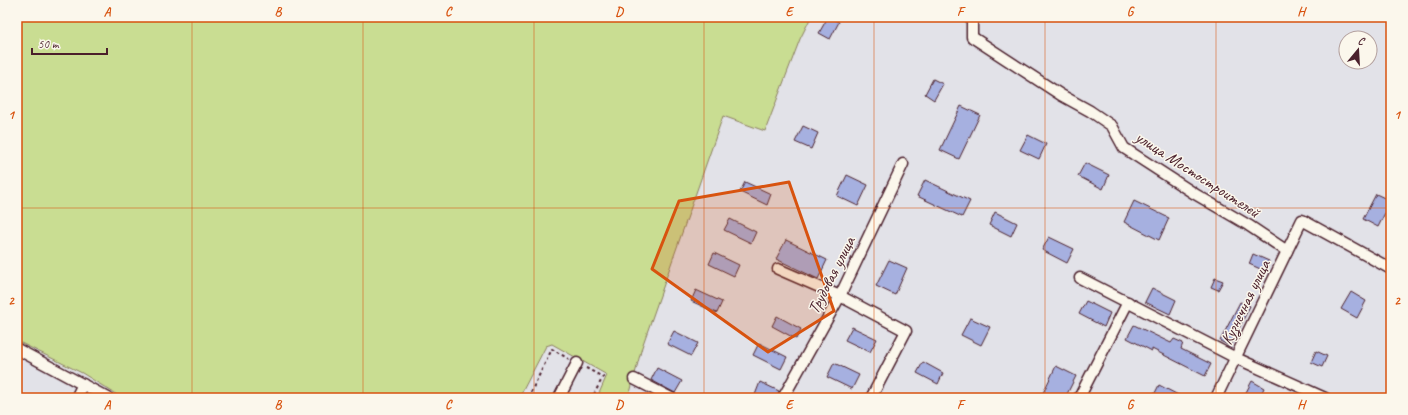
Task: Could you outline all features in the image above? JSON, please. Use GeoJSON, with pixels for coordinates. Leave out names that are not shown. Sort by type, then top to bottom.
{"type":"FeatureCollection","features":[{"type":"Feature","properties":{"kind":"street","name":"улица Мостостроителей"},"geometry":{"type":"LineString","coordinates":[[972,17],[972,37],[997,55],[1112,126],[1124,148],[1287,251]]}},
{"type":"Feature","properties":{"kind":"street","name":"Трудовая улица"},"geometry":{"type":"LineString","coordinates":[[783,398],[840,296],[903,164]]}},
{"type":"Feature","properties":{"kind":"street","name":"Кузнечная улица"},"geometry":{"type":"LineString","coordinates":[[1216,398],[1302,220],[1391,269]]}},
{"type":"Feature","properties":{"kind":"street"},"geometry":{"type":"LineString","coordinates":[[778,269],[840,296],[906,331],[871,398]]}},
{"type":"Feature","properties":{"kind":"street"},"geometry":{"type":"LineString","coordinates":[[1080,278],[1236,358],[1325,398]]}},
{"type":"Feature","properties":{"kind":"street"},"geometry":{"type":"LineString","coordinates":[[1079,398],[1128,302]]}},
{"type":"Feature","properties":{"kind":"street"},"geometry":{"type":"LineString","coordinates":[[17,349],[108,398]]}},
{"type":"Feature","properties":{"kind":"street"},"geometry":{"type":"LineString","coordinates":[[559,398],[577,363]]}},
{"type":"Feature","properties":{"kind":"street"},"geometry":{"type":"LineString","coordinates":[[634,378],[671,398]]}},
{"type":"Feature","properties":{"kind":"street"},"geometry":{"type":"LineString","coordinates":[[76,398],[83,384]]}},
{"type":"Feature","properties":{"kind":"highlighted area"},"geometry":{"type":"Polygon","coordinates":[[[789,182],[834,311],[768,352],[652,269],[679,201],[789,182]]]}},
{"type":"Feature","properties":{"kind":"green space"},"geometry":{"type":"Polygon","coordinates":[[[17,17],[811,17],[800,39],[765,131],[723,116],[642,347],[630,393],[639,398],[597,398],[607,375],[552,344],[546,346],[519,398],[122,398],[82,373],[17,341],[17,17]]]}},
{"type":"Feature","properties":{"kind":"building"},"geometry":{"type":"Polygon","coordinates":[[[828,17],[839,22],[830,39],[819,33],[828,17]]]}},
{"type":"Feature","properties":{"kind":"building"},"geometry":{"type":"Polygon","coordinates":[[[933,79],[943,84],[934,100],[925,94],[933,79]]]}},
{"type":"Feature","properties":{"kind":"building"},"geometry":{"type":"Polygon","coordinates":[[[961,106],[980,115],[959,159],[940,150],[961,106]]]}},
{"type":"Feature","properties":{"kind":"building"},"geometry":{"type":"Polygon","coordinates":[[[803,126],[818,133],[811,149],[795,142],[803,126]]]}},
{"type":"Feature","properties":{"kind":"building"},"geometry":{"type":"Polygon","coordinates":[[[1028,135],[1046,144],[1039,159],[1020,150],[1028,135]]]}},
{"type":"Feature","properties":{"kind":"building"},"geometry":{"type":"Polygon","coordinates":[[[1085,163],[1109,175],[1103,189],[1078,176],[1085,163]]]}},
{"type":"Feature","properties":{"kind":"building"},"geometry":{"type":"Polygon","coordinates":[[[847,175],[868,185],[858,206],[837,196],[847,175]]]}},
{"type":"Feature","properties":{"kind":"building"},"geometry":{"type":"Polygon","coordinates":[[[925,180],[970,201],[962,217],[917,196],[925,180]]]}},
{"type":"Feature","properties":{"kind":"building"},"geometry":{"type":"Polygon","coordinates":[[[745,182],[771,194],[767,205],[740,192],[745,182]]]}},
{"type":"Feature","properties":{"kind":"building"},"geometry":{"type":"Polygon","coordinates":[[[1376,194],[1391,201],[1378,227],[1363,219],[1376,194]]]}},
{"type":"Feature","properties":{"kind":"building"},"geometry":{"type":"Polygon","coordinates":[[[1134,201],[1169,218],[1159,240],[1124,222],[1134,201]]]}},
{"type":"Feature","properties":{"kind":"building"},"geometry":{"type":"Polygon","coordinates":[[[995,212],[1017,223],[1011,236],[989,225],[995,212]]]}},
{"type":"Feature","properties":{"kind":"building"},"geometry":{"type":"Polygon","coordinates":[[[730,219],[756,232],[751,243],[724,230],[730,219]]]}},
{"type":"Feature","properties":{"kind":"building"},"geometry":{"type":"Polygon","coordinates":[[[1049,237],[1074,249],[1067,263],[1042,250],[1049,237]]]}},
{"type":"Feature","properties":{"kind":"building"},"geometry":{"type":"Polygon","coordinates":[[[786,240],[827,260],[818,279],[776,259],[786,240]]]}},
{"type":"Feature","properties":{"kind":"building"},"geometry":{"type":"Polygon","coordinates":[[[714,253],[739,265],[734,276],[709,264],[714,253]]]}},
{"type":"Feature","properties":{"kind":"building"},"geometry":{"type":"Polygon","coordinates":[[[1253,254],[1269,261],[1265,271],[1249,264],[1253,254]]]}},
{"type":"Feature","properties":{"kind":"building"},"geometry":{"type":"Polygon","coordinates":[[[889,260],[907,268],[895,295],[876,286],[889,260]]]}},
{"type":"Feature","properties":{"kind":"building"},"geometry":{"type":"Polygon","coordinates":[[[1215,278],[1223,281],[1218,290],[1211,287],[1215,278]]]}},
{"type":"Feature","properties":{"kind":"building"},"geometry":{"type":"Polygon","coordinates":[[[1152,288],[1176,300],[1170,314],[1145,302],[1152,288]]]}},
{"type":"Feature","properties":{"kind":"building"},"geometry":{"type":"Polygon","coordinates":[[[696,290],[722,302],[717,313],[691,301],[696,290]]]}},
{"type":"Feature","properties":{"kind":"building"},"geometry":{"type":"Polygon","coordinates":[[[1351,292],[1366,301],[1357,318],[1341,309],[1351,292]]]}},
{"type":"Feature","properties":{"kind":"building"},"geometry":{"type":"Polygon","coordinates":[[[1086,301],[1110,313],[1104,327],[1079,314],[1086,301]]]}},
{"type":"Feature","properties":{"kind":"building"},"geometry":{"type":"Polygon","coordinates":[[[1240,302],[1250,306],[1230,346],[1220,341],[1240,302]]]}},
{"type":"Feature","properties":{"kind":"building"},"geometry":{"type":"Polygon","coordinates":[[[777,316],[801,329],[796,339],[772,326],[777,316]]]}},
{"type":"Feature","properties":{"kind":"building"},"geometry":{"type":"Polygon","coordinates":[[[970,318],[990,327],[981,345],[961,335],[970,318]]]}},
{"type":"Feature","properties":{"kind":"building"},"geometry":{"type":"Polygon","coordinates":[[[1134,325],[1171,343],[1174,339],[1183,343],[1181,349],[1211,364],[1205,376],[1127,338],[1134,325]]]}},
{"type":"Feature","properties":{"kind":"building"},"geometry":{"type":"Polygon","coordinates":[[[852,327],[877,339],[870,352],[845,340],[852,327]]]}},
{"type":"Feature","properties":{"kind":"building"},"geometry":{"type":"Polygon","coordinates":[[[674,331],[698,343],[691,356],[667,344],[674,331]]]}},
{"type":"Feature","properties":{"kind":"building"},"geometry":{"type":"Polygon","coordinates":[[[759,343],[787,357],[781,369],[753,355],[759,343]]]}},
{"type":"Feature","properties":{"kind":"building"},"geometry":{"type":"Polygon","coordinates":[[[1316,351],[1327,356],[1322,367],[1311,362],[1316,351]]]}},
{"type":"Feature","properties":{"kind":"building"},"geometry":{"type":"Polygon","coordinates":[[[923,362],[943,373],[938,384],[917,373],[923,362]]]}},
{"type":"Feature","properties":{"kind":"building"},"geometry":{"type":"Polygon","coordinates":[[[834,363],[859,375],[852,389],[827,377],[834,363]]]}},
{"type":"Feature","properties":{"kind":"building"},"geometry":{"type":"Polygon","coordinates":[[[1056,366],[1076,376],[1065,398],[1048,398],[1042,395],[1056,366]]]}},
{"type":"Feature","properties":{"kind":"building"},"geometry":{"type":"Polygon","coordinates":[[[657,368],[682,381],[675,393],[651,380],[657,368]]]}},
{"type":"Feature","properties":{"kind":"building"},"geometry":{"type":"Polygon","coordinates":[[[1252,381],[1264,388],[1259,398],[1243,398],[1252,381]]]}},
{"type":"Feature","properties":{"kind":"building"},"geometry":{"type":"Polygon","coordinates":[[[760,382],[779,391],[777,398],[762,398],[755,395],[760,382]]]}},
{"type":"Feature","properties":{"kind":"building"},"geometry":{"type":"Polygon","coordinates":[[[1159,385],[1184,398],[1161,398],[1154,395],[1159,385]]]}}]}
